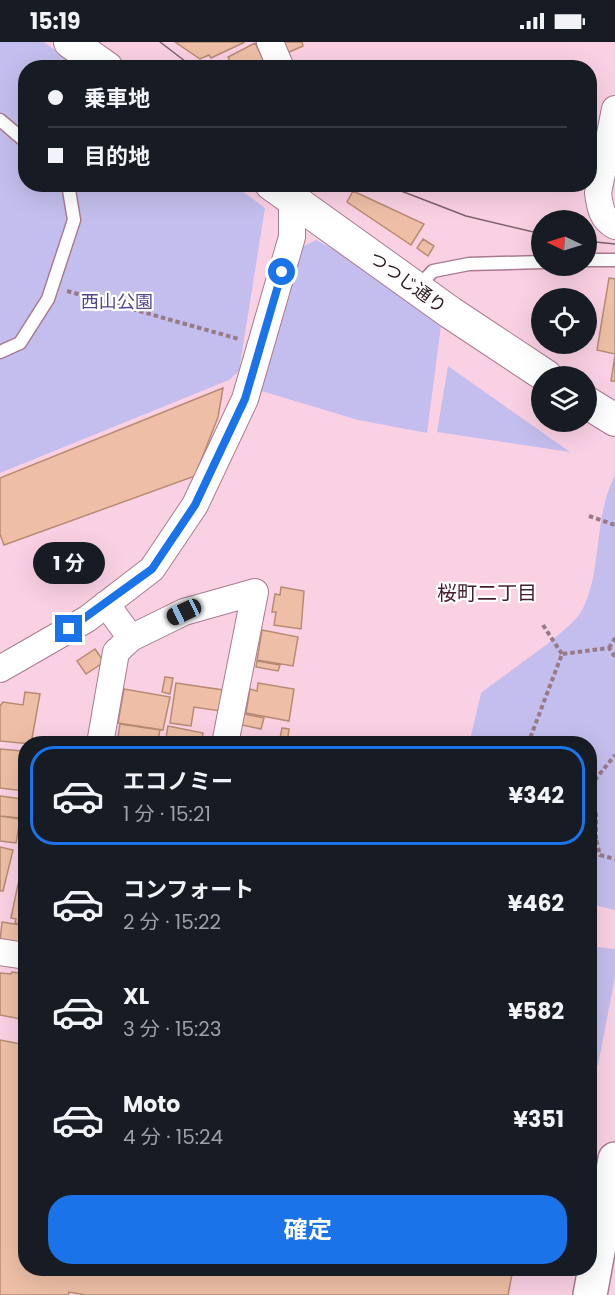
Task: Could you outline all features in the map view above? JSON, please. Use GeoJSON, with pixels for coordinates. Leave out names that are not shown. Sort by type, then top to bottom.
{"type":"FeatureCollection","features":[{"type":"Feature","properties":{"kind":"highway"},"geometry":{"type":"LineString","coordinates":[[597,1257],[615,1159]]}},
{"type":"Feature","properties":{"kind":"highway"},"geometry":{"type":"LineString","coordinates":[[590,1295],[593,1276]]}},
{"type":"Feature","properties":{"kind":"street"},"geometry":{"type":"LineString","coordinates":[[70,42],[96,60]]}},
{"type":"Feature","properties":{"kind":"street"},"geometry":{"type":"LineString","coordinates":[[270,42],[278,60]]}},
{"type":"Feature","properties":{"kind":"street"},"geometry":{"type":"LineString","coordinates":[[615,109],[598,194],[600,208],[605,219],[615,226]]}},
{"type":"Feature","properties":{"kind":"street"},"geometry":{"type":"LineString","coordinates":[[0,669],[87,619],[152,569],[195,505],[245,399],[292,237],[286,192]]}},
{"type":"Feature","properties":{"kind":"street","name":"つつじ通り"},"geometry":{"type":"LineString","coordinates":[[289,192],[451,313],[531,366]]}},
{"type":"Feature","properties":{"kind":"street"},"geometry":{"type":"LineString","coordinates":[[597,409],[615,420]]}},
{"type":"Feature","properties":{"kind":"street"},"geometry":{"type":"LineString","coordinates":[[101,736],[116,652],[131,638],[184,612],[255,592],[227,736]]}},
{"type":"Feature","properties":{"kind":"street"},"geometry":{"type":"LineString","coordinates":[[106,604],[131,638]]}},
{"type":"Feature","properties":{"kind":"street"},"geometry":{"type":"LineString","coordinates":[[0,952],[18,955]]}},
{"type":"Feature","properties":{"kind":"lane"},"geometry":{"type":"LineString","coordinates":[[0,120],[18,135]]}},
{"type":"Feature","properties":{"kind":"lane"},"geometry":{"type":"LineString","coordinates":[[0,352],[20,343],[52,287],[74,220],[69,192]]}},
{"type":"Feature","properties":{"kind":"lane"},"geometry":{"type":"LineString","coordinates":[[597,260],[615,260]]}},
{"type":"Feature","properties":{"kind":"lane"},"geometry":{"type":"LineString","coordinates":[[418,287],[433,271],[469,264],[531,262]]}},
{"type":"Feature","properties":{"kind":"path"},"geometry":{"type":"LineString","coordinates":[[52,287],[244,340]]}},
{"type":"Feature","properties":{"kind":"path"},"geometry":{"type":"LineString","coordinates":[[589,516],[615,525]]}},
{"type":"Feature","properties":{"kind":"path"},"geometry":{"type":"LineString","coordinates":[[543,625],[562,654]]}},
{"type":"Feature","properties":{"kind":"path"},"geometry":{"type":"LineString","coordinates":[[609,648],[615,638]]}},
{"type":"Feature","properties":{"kind":"path"},"geometry":{"type":"LineString","coordinates":[[562,654],[609,648]]}},
{"type":"Feature","properties":{"kind":"path"},"geometry":{"type":"LineString","coordinates":[[609,648],[615,657]]}},
{"type":"Feature","properties":{"kind":"path"},"geometry":{"type":"LineString","coordinates":[[533,736],[562,654]]}},
{"type":"Feature","properties":{"kind":"path"},"geometry":{"type":"LineString","coordinates":[[597,777],[615,755]]}},
{"type":"Feature","properties":{"kind":"path"},"geometry":{"type":"LineString","coordinates":[[597,843],[600,855],[615,859]]}},
{"type":"Feature","properties":{"kind":"green space","name":"西山公園"},"geometry":{"type":"Polygon","coordinates":[[[0,42],[44,42],[68,60],[18,60],[18,192],[243,192],[265,208],[239,371],[229,380],[0,473],[0,42]]]}},
{"type":"Feature","properties":{"kind":"green space"},"geometry":{"type":"Polygon","coordinates":[[[316,240],[345,255],[441,326],[427,433],[358,420],[255,389],[302,247],[316,240]]]}},
{"type":"Feature","properties":{"kind":"green space"},"geometry":{"type":"Polygon","coordinates":[[[448,366],[531,425],[531,432],[542,432],[570,452],[437,432],[448,366]]]}},
{"type":"Feature","properties":{"kind":"green space"},"geometry":{"type":"Polygon","coordinates":[[[615,475],[615,910],[597,906],[597,736],[471,736],[481,693],[563,631],[581,612],[592,582],[603,511],[615,475]]]}},
{"type":"Feature","properties":{"kind":"green space"},"geometry":{"type":"Polygon","coordinates":[[[597,947],[615,949],[615,977],[598,1065],[597,947]]]}},
{"type":"Feature","properties":{"kind":"building"},"geometry":{"type":"Polygon","coordinates":[[[175,42],[245,42],[211,58],[209,55],[200,59],[175,42]]]}},
{"type":"Feature","properties":{"kind":"building"},"geometry":{"type":"Polygon","coordinates":[[[282,42],[302,42],[303,46],[287,53],[282,42]]]}},
{"type":"Feature","properties":{"kind":"building"},"geometry":{"type":"Polygon","coordinates":[[[255,43],[263,59],[266,57],[267,60],[229,60],[228,57],[255,43]]]}},
{"type":"Feature","properties":{"kind":"building"},"geometry":{"type":"Polygon","coordinates":[[[352,192],[355,192],[424,224],[411,245],[347,202],[352,192]]]}},
{"type":"Feature","properties":{"kind":"building"},"geometry":{"type":"Polygon","coordinates":[[[423,239],[434,246],[428,256],[417,248],[423,239]]]}},
{"type":"Feature","properties":{"kind":"building"},"geometry":{"type":"Polygon","coordinates":[[[609,278],[615,279],[615,354],[597,350],[609,278]]]}},
{"type":"Feature","properties":{"kind":"building"},"geometry":{"type":"Polygon","coordinates":[[[615,355],[615,381],[611,381],[615,355]]]}},
{"type":"Feature","properties":{"kind":"building"},"geometry":{"type":"Polygon","coordinates":[[[223,388],[218,417],[195,476],[4,545],[0,534],[0,478],[223,388]]]}},
{"type":"Feature","properties":{"kind":"building"},"geometry":{"type":"Polygon","coordinates":[[[281,587],[304,591],[301,629],[274,625],[276,612],[272,612],[275,594],[280,595],[281,587]]]}},
{"type":"Feature","properties":{"kind":"building"},"geometry":{"type":"Polygon","coordinates":[[[262,630],[298,637],[293,666],[257,660],[262,630]]]}},
{"type":"Feature","properties":{"kind":"building"},"geometry":{"type":"Polygon","coordinates":[[[95,649],[104,662],[86,674],[77,661],[95,649]]]}},
{"type":"Feature","properties":{"kind":"building"},"geometry":{"type":"Polygon","coordinates":[[[257,661],[280,665],[278,671],[256,667],[257,661]]]}},
{"type":"Feature","properties":{"kind":"building"},"geometry":{"type":"Polygon","coordinates":[[[165,677],[173,678],[170,694],[162,692],[165,677]]]}},
{"type":"Feature","properties":{"kind":"building"},"geometry":{"type":"Polygon","coordinates":[[[176,683],[223,690],[220,711],[194,707],[191,726],[170,723],[176,683]]]}},
{"type":"Feature","properties":{"kind":"building"},"geometry":{"type":"Polygon","coordinates":[[[258,683],[294,689],[289,721],[246,713],[250,689],[257,691],[258,683]]]}},
{"type":"Feature","properties":{"kind":"building"},"geometry":{"type":"Polygon","coordinates":[[[124,689],[170,697],[163,730],[118,723],[124,689]]]}},
{"type":"Feature","properties":{"kind":"building"},"geometry":{"type":"Polygon","coordinates":[[[25,692],[40,694],[32,736],[18,736],[18,743],[0,741],[0,706],[3,702],[23,705],[25,692]]]}},
{"type":"Feature","properties":{"kind":"building"},"geometry":{"type":"Polygon","coordinates":[[[244,714],[264,718],[261,729],[242,725],[244,714]]]}},
{"type":"Feature","properties":{"kind":"building"},"geometry":{"type":"Polygon","coordinates":[[[120,724],[160,730],[159,736],[118,736],[120,724]]]}},
{"type":"Feature","properties":{"kind":"building"},"geometry":{"type":"Polygon","coordinates":[[[168,726],[203,733],[202,736],[166,736],[168,726]]]}},
{"type":"Feature","properties":{"kind":"building"},"geometry":{"type":"Polygon","coordinates":[[[282,728],[289,729],[288,736],[280,736],[282,728]]]}},
{"type":"Feature","properties":{"kind":"building"},"geometry":{"type":"Polygon","coordinates":[[[0,749],[18,751],[18,790],[0,788],[0,749]]]}},
{"type":"Feature","properties":{"kind":"building"},"geometry":{"type":"Polygon","coordinates":[[[0,796],[18,798],[18,818],[0,816],[0,796]]]}},
{"type":"Feature","properties":{"kind":"building"},"geometry":{"type":"Polygon","coordinates":[[[0,816],[18,819],[16,843],[0,841],[0,816]]]}},
{"type":"Feature","properties":{"kind":"building"},"geometry":{"type":"Polygon","coordinates":[[[0,847],[13,850],[3,891],[0,891],[0,847]]]}},
{"type":"Feature","properties":{"kind":"building"},"geometry":{"type":"Polygon","coordinates":[[[18,884],[18,924],[15,923],[16,919],[11,918],[18,884]]]}},
{"type":"Feature","properties":{"kind":"building"},"geometry":{"type":"Polygon","coordinates":[[[2,922],[18,925],[18,944],[0,941],[2,922]]]}},
{"type":"Feature","properties":{"kind":"building"},"geometry":{"type":"Polygon","coordinates":[[[12,972],[18,973],[18,1018],[0,1015],[0,973],[11,974],[12,972]]]}},
{"type":"Feature","properties":{"kind":"building"},"geometry":{"type":"Polygon","coordinates":[[[0,1040],[18,1043],[18,1276],[512,1276],[508,1295],[86,1295],[69,1292],[68,1295],[0,1295],[0,1040]]]}},
{"type":"Feature","properties":{"kind":"tram line"},"geometry":{"type":"LineString","coordinates":[[160,42],[184,60]]}},
{"type":"Feature","properties":{"kind":"tram line"},"geometry":{"type":"LineString","coordinates":[[404,192],[466,216],[531,231]]}},
{"type":"Feature","properties":{"kind":"tram line"},"geometry":{"type":"LineString","coordinates":[[597,242],[615,244]]}},
{"type":"Feature","properties":{"kind":"district","name":"桜町二丁目"},"geometry":{"type":"Point","coordinates":[487,593]}},
{"type":"Feature","properties":{"kind":"route"},"geometry":{"type":"LineString","coordinates":[[69,629],[87,619],[152,569],[195,505],[245,399],[282,272]]}}]}
